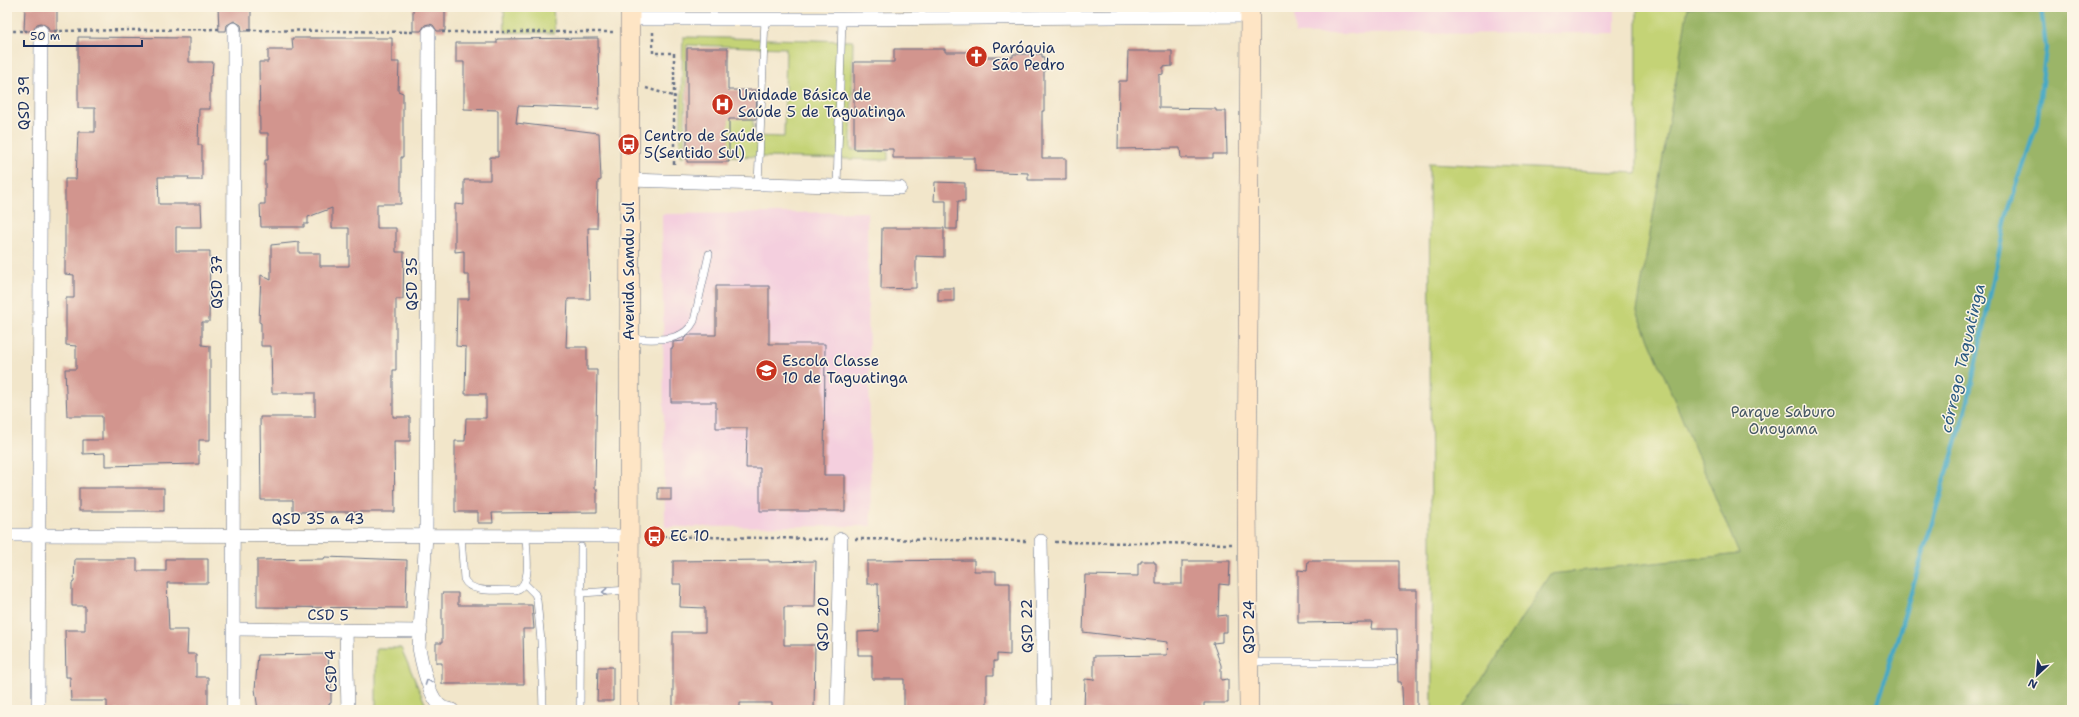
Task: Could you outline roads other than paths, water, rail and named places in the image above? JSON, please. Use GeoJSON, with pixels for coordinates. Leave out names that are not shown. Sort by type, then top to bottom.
{"type":"FeatureCollection","features":[{"type":"Feature","properties":{"kind":"street"},"geometry":{"type":"LineString","coordinates":[[630,19],[765,19],[842,13],[1250,12]]}},
{"type":"Feature","properties":{"kind":"street","name":"QSD 24"},"geometry":{"type":"LineString","coordinates":[[1249,710],[1248,544],[1250,12]]}},
{"type":"Feature","properties":{"kind":"street","name":"Avenida Samdu Sul"},"geometry":{"type":"LineString","coordinates":[[629,710],[630,19]]}},
{"type":"Feature","properties":{"kind":"street","name":"QSD 37"},"geometry":{"type":"LineString","coordinates":[[233,710],[234,29]]}},
{"type":"Feature","properties":{"kind":"street","name":"QSD 39"},"geometry":{"type":"LineString","coordinates":[[38,710],[41,31]]}},
{"type":"Feature","properties":{"kind":"street","name":"QSD 35"},"geometry":{"type":"LineString","coordinates":[[429,32],[426,535],[419,648],[422,665],[434,698],[442,707],[452,710]]}},
{"type":"Feature","properties":{"kind":"street"},"geometry":{"type":"LineString","coordinates":[[629,180],[900,188]]}},
{"type":"Feature","properties":{"kind":"street","name":"QSD 35 a 43"},"geometry":{"type":"LineString","coordinates":[[7,535],[629,536]]}},
{"type":"Feature","properties":{"kind":"street","name":"QSD 20"},"geometry":{"type":"LineString","coordinates":[[837,710],[841,539]]}},
{"type":"Feature","properties":{"kind":"street","name":"QSD 22"},"geometry":{"type":"LineString","coordinates":[[1042,541],[1044,710]]}},
{"type":"Feature","properties":{"kind":"street","name":"CSD 5"},"geometry":{"type":"LineString","coordinates":[[234,629],[421,631]]}},
{"type":"Feature","properties":{"kind":"street","name":"CSD 4"},"geometry":{"type":"LineString","coordinates":[[346,631],[348,710]]}},
{"type":"Feature","properties":{"kind":"lane"},"geometry":{"type":"LineString","coordinates":[[837,186],[842,13]]}},
{"type":"Feature","properties":{"kind":"lane"},"geometry":{"type":"LineString","coordinates":[[758,184],[765,19]]}},
{"type":"Feature","properties":{"kind":"lane"},"geometry":{"type":"LineString","coordinates":[[629,339],[677,338],[689,331],[694,321],[709,254]]}},
{"type":"Feature","properties":{"kind":"lane"},"geometry":{"type":"LineString","coordinates":[[461,536],[464,579],[470,588],[516,590],[521,588],[527,580],[526,536]]}},
{"type":"Feature","properties":{"kind":"lane"},"geometry":{"type":"LineString","coordinates":[[580,710],[581,547]]}},
{"type":"Feature","properties":{"kind":"lane"},"geometry":{"type":"LineString","coordinates":[[525,584],[535,594],[537,600],[541,641],[543,710]]}},
{"type":"Feature","properties":{"kind":"lane"},"geometry":{"type":"LineString","coordinates":[[581,594],[629,590]]}},
{"type":"Feature","properties":{"kind":"lane"},"geometry":{"type":"LineString","coordinates":[[1249,662],[1393,662]]}},
{"type":"Feature","properties":{"kind":"waterway","name":"córrego Taguatinga"},"geometry":{"type":"LineString","coordinates":[[1876,710],[1967,406],[2006,218],[2037,124],[2046,48],[2041,7]]}},
{"type":"Feature","properties":{"kind":"place","name":"Paróquia São Pedro"},"geometry":{"type":"Point","coordinates":[977,57]}},
{"type":"Feature","properties":{"kind":"place","name":"Unidade Básica de Saúde 5 de Taguatinga"},"geometry":{"type":"Point","coordinates":[723,104]}},
{"type":"Feature","properties":{"kind":"place","name":"Centro de Saúde 5(Sentido Sul)"},"geometry":{"type":"Point","coordinates":[629,145]}},
{"type":"Feature","properties":{"kind":"place","name":"Escola Classe 10 de Taguatinga"},"geometry":{"type":"Point","coordinates":[766,370]}},
{"type":"Feature","properties":{"kind":"place","name":"EC 10"},"geometry":{"type":"Point","coordinates":[655,536]}},
{"type":"Feature","properties":{"kind":"park label","name":"Parque Saburo Onoyama"},"geometry":{"type":"Point","coordinates":[1783,420]}}]}
